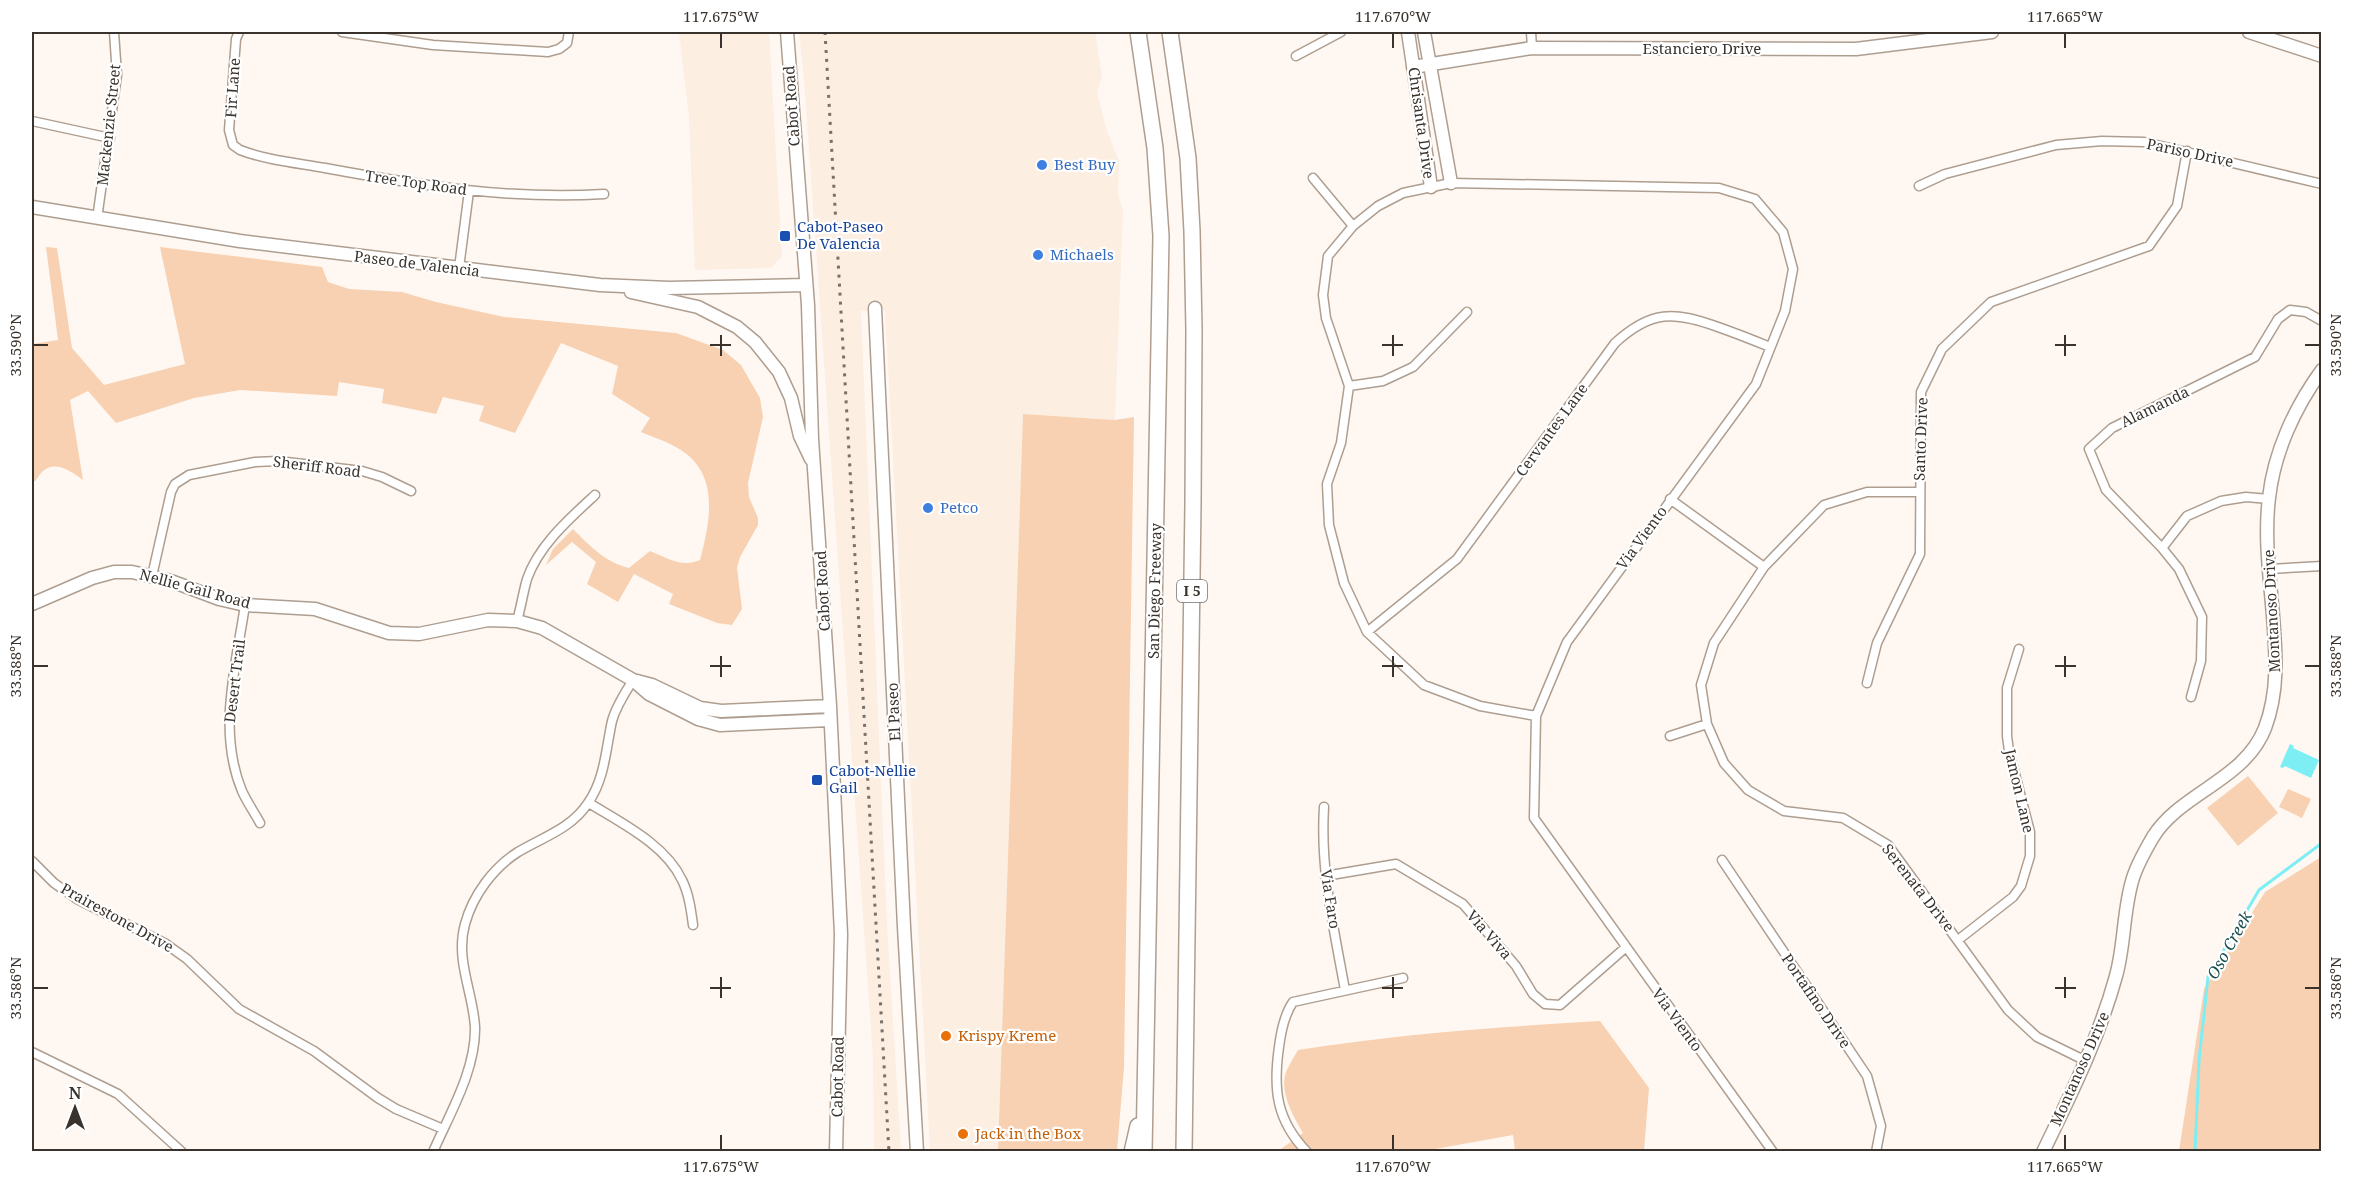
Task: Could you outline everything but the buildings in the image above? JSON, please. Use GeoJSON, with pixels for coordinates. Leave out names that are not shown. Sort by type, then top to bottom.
{"type":"FeatureCollection","features":[{"type":"Feature","properties":{"kind":"highway","name":"San Diego Freeway"},"geometry":{"type":"LineString","coordinates":[[1138,32],[1155,148],[1161,236],[1143,1106],[1144,1152]]}},
{"type":"Feature","properties":{"kind":"highway","name":"I 5"},"geometry":{"type":"LineString","coordinates":[[1170,32],[1188,158],[1194,330],[1184,1152]]}},
{"type":"Feature","properties":{"kind":"highway"},"geometry":{"type":"LineString","coordinates":[[1132,1152],[1143,1106]]}},
{"type":"Feature","properties":{"kind":"street","name":"Mackenzie Street"},"geometry":{"type":"LineString","coordinates":[[98,219],[117,75],[114,32]]}},
{"type":"Feature","properties":{"kind":"street","name":"Fir Lane"},"geometry":{"type":"LineString","coordinates":[[233,145],[230,130],[236,39],[240,32]]}},
{"type":"Feature","properties":{"kind":"street"},"geometry":{"type":"LineString","coordinates":[[342,32],[433,45],[548,52],[559,49],[567,43],[569,32]]}},
{"type":"Feature","properties":{"kind":"street","name":"Cabot Road"},"geometry":{"type":"LineString","coordinates":[[787,32],[805,285],[813,464],[830,706],[842,934],[836,1152]]}},
{"type":"Feature","properties":{"kind":"street"},"geometry":{"type":"LineString","coordinates":[[1296,56],[1341,32]]}},
{"type":"Feature","properties":{"kind":"street","name":"Chrisanta Drive"},"geometry":{"type":"LineString","coordinates":[[1408,32],[1431,187],[1403,193],[1378,206],[1353,226],[1328,256],[1323,295],[1326,318],[1349,386],[1341,443],[1327,484],[1329,525],[1344,583],[1367,632],[1424,685],[1480,706],[1536,716]]}},
{"type":"Feature","properties":{"kind":"street","name":"Chrisanta Drive"},"geometry":{"type":"LineString","coordinates":[[1424,32],[1451,183]]}},
{"type":"Feature","properties":{"kind":"street"},"geometry":{"type":"LineString","coordinates":[[1531,32],[1532,48]]}},
{"type":"Feature","properties":{"kind":"street","name":"Estanciero Drive"},"geometry":{"type":"LineString","coordinates":[[1413,68],[1532,48],[1856,49],[1992,32]]}},
{"type":"Feature","properties":{"kind":"street"},"geometry":{"type":"LineString","coordinates":[[2249,32],[2322,56]]}},
{"type":"Feature","properties":{"kind":"street"},"geometry":{"type":"LineString","coordinates":[[32,121],[110,138]]}},
{"type":"Feature","properties":{"kind":"street","name":"Pariso Drive"},"geometry":{"type":"LineString","coordinates":[[1919,186],[1945,174],[2056,145],[2102,141],[2144,142],[2322,184]]}},
{"type":"Feature","properties":{"kind":"street","name":"Tree Top Road"},"geometry":{"type":"LineString","coordinates":[[233,145],[248,153],[399,182],[469,191],[604,194]]}},
{"type":"Feature","properties":{"kind":"street","name":"Santo Drive"},"geometry":{"type":"LineString","coordinates":[[1867,684],[1878,643],[1920,554],[1921,392],[1942,349],[1990,302],[2149,246],[2177,206],[2187,151]]}},
{"type":"Feature","properties":{"kind":"street"},"geometry":{"type":"LineString","coordinates":[[1313,178],[1353,226]]}},
{"type":"Feature","properties":{"kind":"street","name":"Via Viento"},"geometry":{"type":"LineString","coordinates":[[1431,187],[1451,183],[1719,188],[1755,199],[1783,232],[1793,269],[1785,311],[1756,384],[1567,642],[1536,716],[1534,818],[1773,1152]]}},
{"type":"Feature","properties":{"kind":"street"},"geometry":{"type":"LineString","coordinates":[[459,268],[469,191]]}},
{"type":"Feature","properties":{"kind":"street","name":"Paseo de Valencia"},"geometry":{"type":"LineString","coordinates":[[32,207],[240,241],[600,285],[669,288],[805,285]]}},
{"type":"Feature","properties":{"kind":"street"},"geometry":{"type":"LineString","coordinates":[[600,285],[698,307],[737,327],[755,342],[779,372],[791,398],[800,436],[813,464]]}},
{"type":"Feature","properties":{"kind":"street","name":"El Paseo"},"geometry":{"type":"LineString","coordinates":[[875,308],[904,927],[917,1152]]}},
{"type":"Feature","properties":{"kind":"street","name":"Alamanda"},"geometry":{"type":"LineString","coordinates":[[2163,548],[2106,490],[2089,449],[2112,428],[2255,357],[2278,319],[2290,310],[2306,312],[2322,321]]}},
{"type":"Feature","properties":{"kind":"street"},"geometry":{"type":"LineString","coordinates":[[1349,386],[1383,381],[1413,367],[1467,312]]}},
{"type":"Feature","properties":{"kind":"street","name":"Cervantes Lane"},"geometry":{"type":"LineString","coordinates":[[1367,632],[1457,560],[1616,344],[1631,329],[1667,315],[1688,316],[1770,347]]}},
{"type":"Feature","properties":{"kind":"street","name":"Montanoso Drive"},"geometry":{"type":"LineString","coordinates":[[2043,1152],[2106,1014],[2118,971],[2133,877],[2154,835],[2180,808],[2215,784],[2248,755],[2265,730],[2277,674],[2267,535],[2269,499],[2278,453],[2292,420],[2322,370]]}},
{"type":"Feature","properties":{"kind":"street","name":"Sheriff Road"},"geometry":{"type":"LineString","coordinates":[[152,576],[171,492],[175,483],[189,475],[255,462],[278,461],[362,471],[382,477],[411,491]]}},
{"type":"Feature","properties":{"kind":"street","name":"Serenata Drive"},"geometry":{"type":"LineString","coordinates":[[1919,492],[1867,492],[1824,505],[1764,567],[1714,643],[1701,685],[1707,724],[1724,763],[1748,790],[1784,811],[1843,818],[1888,845],[2008,1010],[2037,1037],[2086,1061]]}},
{"type":"Feature","properties":{"kind":"street"},"geometry":{"type":"LineString","coordinates":[[517,621],[528,578],[537,560],[549,542],[595,495]]}},
{"type":"Feature","properties":{"kind":"street"},"geometry":{"type":"LineString","coordinates":[[2191,697],[2200,660],[2202,617],[2179,569],[2163,548],[2187,516],[2221,501],[2246,497],[2269,499]]}},
{"type":"Feature","properties":{"kind":"street"},"geometry":{"type":"LineString","coordinates":[[1670,499],[1764,567]]}},
{"type":"Feature","properties":{"kind":"street"},"geometry":{"type":"LineString","coordinates":[[2270,569],[2322,566]]}},
{"type":"Feature","properties":{"kind":"street","name":"Nellie Gail Road"},"geometry":{"type":"LineString","coordinates":[[32,604],[92,578],[132,572],[245,605],[315,609],[389,633],[419,634],[488,620],[517,621],[542,628],[633,680],[648,694],[677,711],[720,725],[830,720]]}},
{"type":"Feature","properties":{"kind":"street","name":"Desert Trail"},"geometry":{"type":"LineString","coordinates":[[245,605],[229,709],[229,732],[235,772],[242,792],[260,823]]}},
{"type":"Feature","properties":{"kind":"street","name":"Jamon Lane"},"geometry":{"type":"LineString","coordinates":[[1958,940],[2013,897],[2021,886],[2030,856],[2030,832],[2008,751],[2007,736],[2007,688],[2019,649]]}},
{"type":"Feature","properties":{"kind":"street"},"geometry":{"type":"LineString","coordinates":[[433,1152],[470,1065],[474,1044],[472,1007],[464,975],[461,946],[465,924],[476,897],[493,873],[518,853],[557,833],[589,802],[604,765],[613,718],[633,680]]}},
{"type":"Feature","properties":{"kind":"street","name":"Nellie Gail Road"},"geometry":{"type":"LineString","coordinates":[[633,680],[652,685],[700,708],[721,711],[830,706]]}},
{"type":"Feature","properties":{"kind":"street"},"geometry":{"type":"LineString","coordinates":[[1670,736],[1707,724]]}},
{"type":"Feature","properties":{"kind":"street"},"geometry":{"type":"LineString","coordinates":[[589,802],[651,843],[670,860],[682,879],[689,897],[693,925]]}},
{"type":"Feature","properties":{"kind":"street","name":"Via Faro"},"geometry":{"type":"LineString","coordinates":[[1324,807],[1324,876],[1345,990]]}},
{"type":"Feature","properties":{"kind":"street","name":"Portafino Drive"},"geometry":{"type":"LineString","coordinates":[[1722,860],[1867,1076],[1881,1126],[1876,1152]]}},
{"type":"Feature","properties":{"kind":"street","name":"Prairestone Drive"},"geometry":{"type":"LineString","coordinates":[[32,861],[54,883],[77,899],[166,944],[187,959],[239,1009],[314,1051],[396,1109],[443,1129]]}},
{"type":"Feature","properties":{"kind":"street","name":"Via Viva"},"geometry":{"type":"LineString","coordinates":[[1324,876],[1396,864],[1463,904],[1516,966],[1533,994],[1545,1004],[1560,1005],[1625,948]]}},
{"type":"Feature","properties":{"kind":"street"},"geometry":{"type":"LineString","coordinates":[[1307,1152],[1296,1140],[1281,1111],[1275,1076],[1287,1012],[1293,1002],[1403,978]]}},
{"type":"Feature","properties":{"kind":"street"},"geometry":{"type":"LineString","coordinates":[[32,1052],[117,1094],[182,1152]]}},
{"type":"Feature","properties":{"kind":"shaded area"},"geometry":{"type":"Polygon","coordinates":[[[679,32],[769,32],[782,256],[771,268],[695,270],[689,118],[679,32]]]}},
{"type":"Feature","properties":{"kind":"shaded area"},"geometry":{"type":"Polygon","coordinates":[[[799,32],[1095,32],[1102,76],[1097,93],[1107,131],[1119,161],[1118,194],[1123,211],[1115,420],[1023,414],[998,1151],[930,1151],[885,310],[861,311],[887,924],[901,1151],[874,1151],[873,1058],[799,32]]]}},
{"type":"Feature","properties":{"kind":"shaded area"},"geometry":{"type":"Polygon","coordinates":[[[46,247],[57,248],[72,348],[104,385],[185,364],[160,247],[322,267],[328,282],[349,289],[402,292],[504,317],[676,333],[723,350],[741,365],[760,398],[763,417],[748,483],[749,497],[758,518],[758,525],[740,557],[737,568],[742,609],[732,625],[717,623],[669,604],[673,594],[634,574],[618,602],[587,584],[596,562],[572,542],[546,565],[553,549],[573,529],[605,558],[629,568],[650,551],[681,563],[700,560],[709,509],[706,484],[694,461],[676,447],[641,432],[650,418],[612,394],[618,366],[561,343],[515,433],[479,421],[484,406],[443,397],[436,414],[382,403],[384,389],[339,382],[337,396],[240,390],[194,398],[116,423],[88,391],[70,400],[83,480],[63,468],[52,467],[42,472],[32,483],[32,344],[58,340],[46,247]]]}},
{"type":"Feature","properties":{"kind":"shaded area"},"geometry":{"type":"Polygon","coordinates":[[[1023,414],[1115,420],[1134,417],[1124,1067],[1117,1151],[998,1151],[1023,414]]]}},
{"type":"Feature","properties":{"kind":"shaded area"},"geometry":{"type":"Polygon","coordinates":[[[2248,776],[2278,813],[2238,846],[2207,808],[2248,776]]]}},
{"type":"Feature","properties":{"kind":"shaded area"},"geometry":{"type":"Polygon","coordinates":[[[2288,789],[2311,799],[2302,818],[2279,807],[2288,789]]]}},
{"type":"Feature","properties":{"kind":"shaded area"},"geometry":{"type":"Polygon","coordinates":[[[2321,857],[2321,1151],[2179,1151],[2204,989],[2265,892],[2321,857]]]}},
{"type":"Feature","properties":{"kind":"shaded area"},"geometry":{"type":"Polygon","coordinates":[[[1600,1021],[1649,1088],[1644,1151],[1515,1151],[1513,1135],[1424,1151],[1277,1152],[1303,1133],[1288,1104],[1284,1088],[1286,1072],[1298,1050],[1411,1035],[1600,1021]]]}},
{"type":"Feature","properties":{"kind":"water"},"geometry":{"type":"Polygon","coordinates":[[[2290,744],[2294,746],[2293,748],[2319,760],[2311,778],[2285,766],[2280,767],[2290,744]]]}},
{"type":"Feature","properties":{"kind":"waterway","name":"Oso Creek"},"geometry":{"type":"LineString","coordinates":[[2195,1152],[2199,1060],[2208,977],[2259,890],[2322,843]]}},
{"type":"Feature","properties":{"kind":"railway"},"geometry":{"type":"LineString","coordinates":[[825,32],[889,1152]]}},
{"type":"Feature","properties":{"kind":"place","name":"Best Buy"},"geometry":{"type":"Point","coordinates":[1042,165]}},
{"type":"Feature","properties":{"kind":"place","name":"Cabot-Paseo De Valencia"},"geometry":{"type":"Point","coordinates":[785,236]}},
{"type":"Feature","properties":{"kind":"place","name":"Michaels"},"geometry":{"type":"Point","coordinates":[1038,255]}},
{"type":"Feature","properties":{"kind":"place","name":"Petco"},"geometry":{"type":"Point","coordinates":[928,508]}},
{"type":"Feature","properties":{"kind":"place","name":"Cabot-Nellie Gail"},"geometry":{"type":"Point","coordinates":[817,780]}},
{"type":"Feature","properties":{"kind":"place","name":"Krispy Kreme"},"geometry":{"type":"Point","coordinates":[946,1036]}},
{"type":"Feature","properties":{"kind":"place","name":"Jack in the Box"},"geometry":{"type":"Point","coordinates":[963,1134]}}]}
